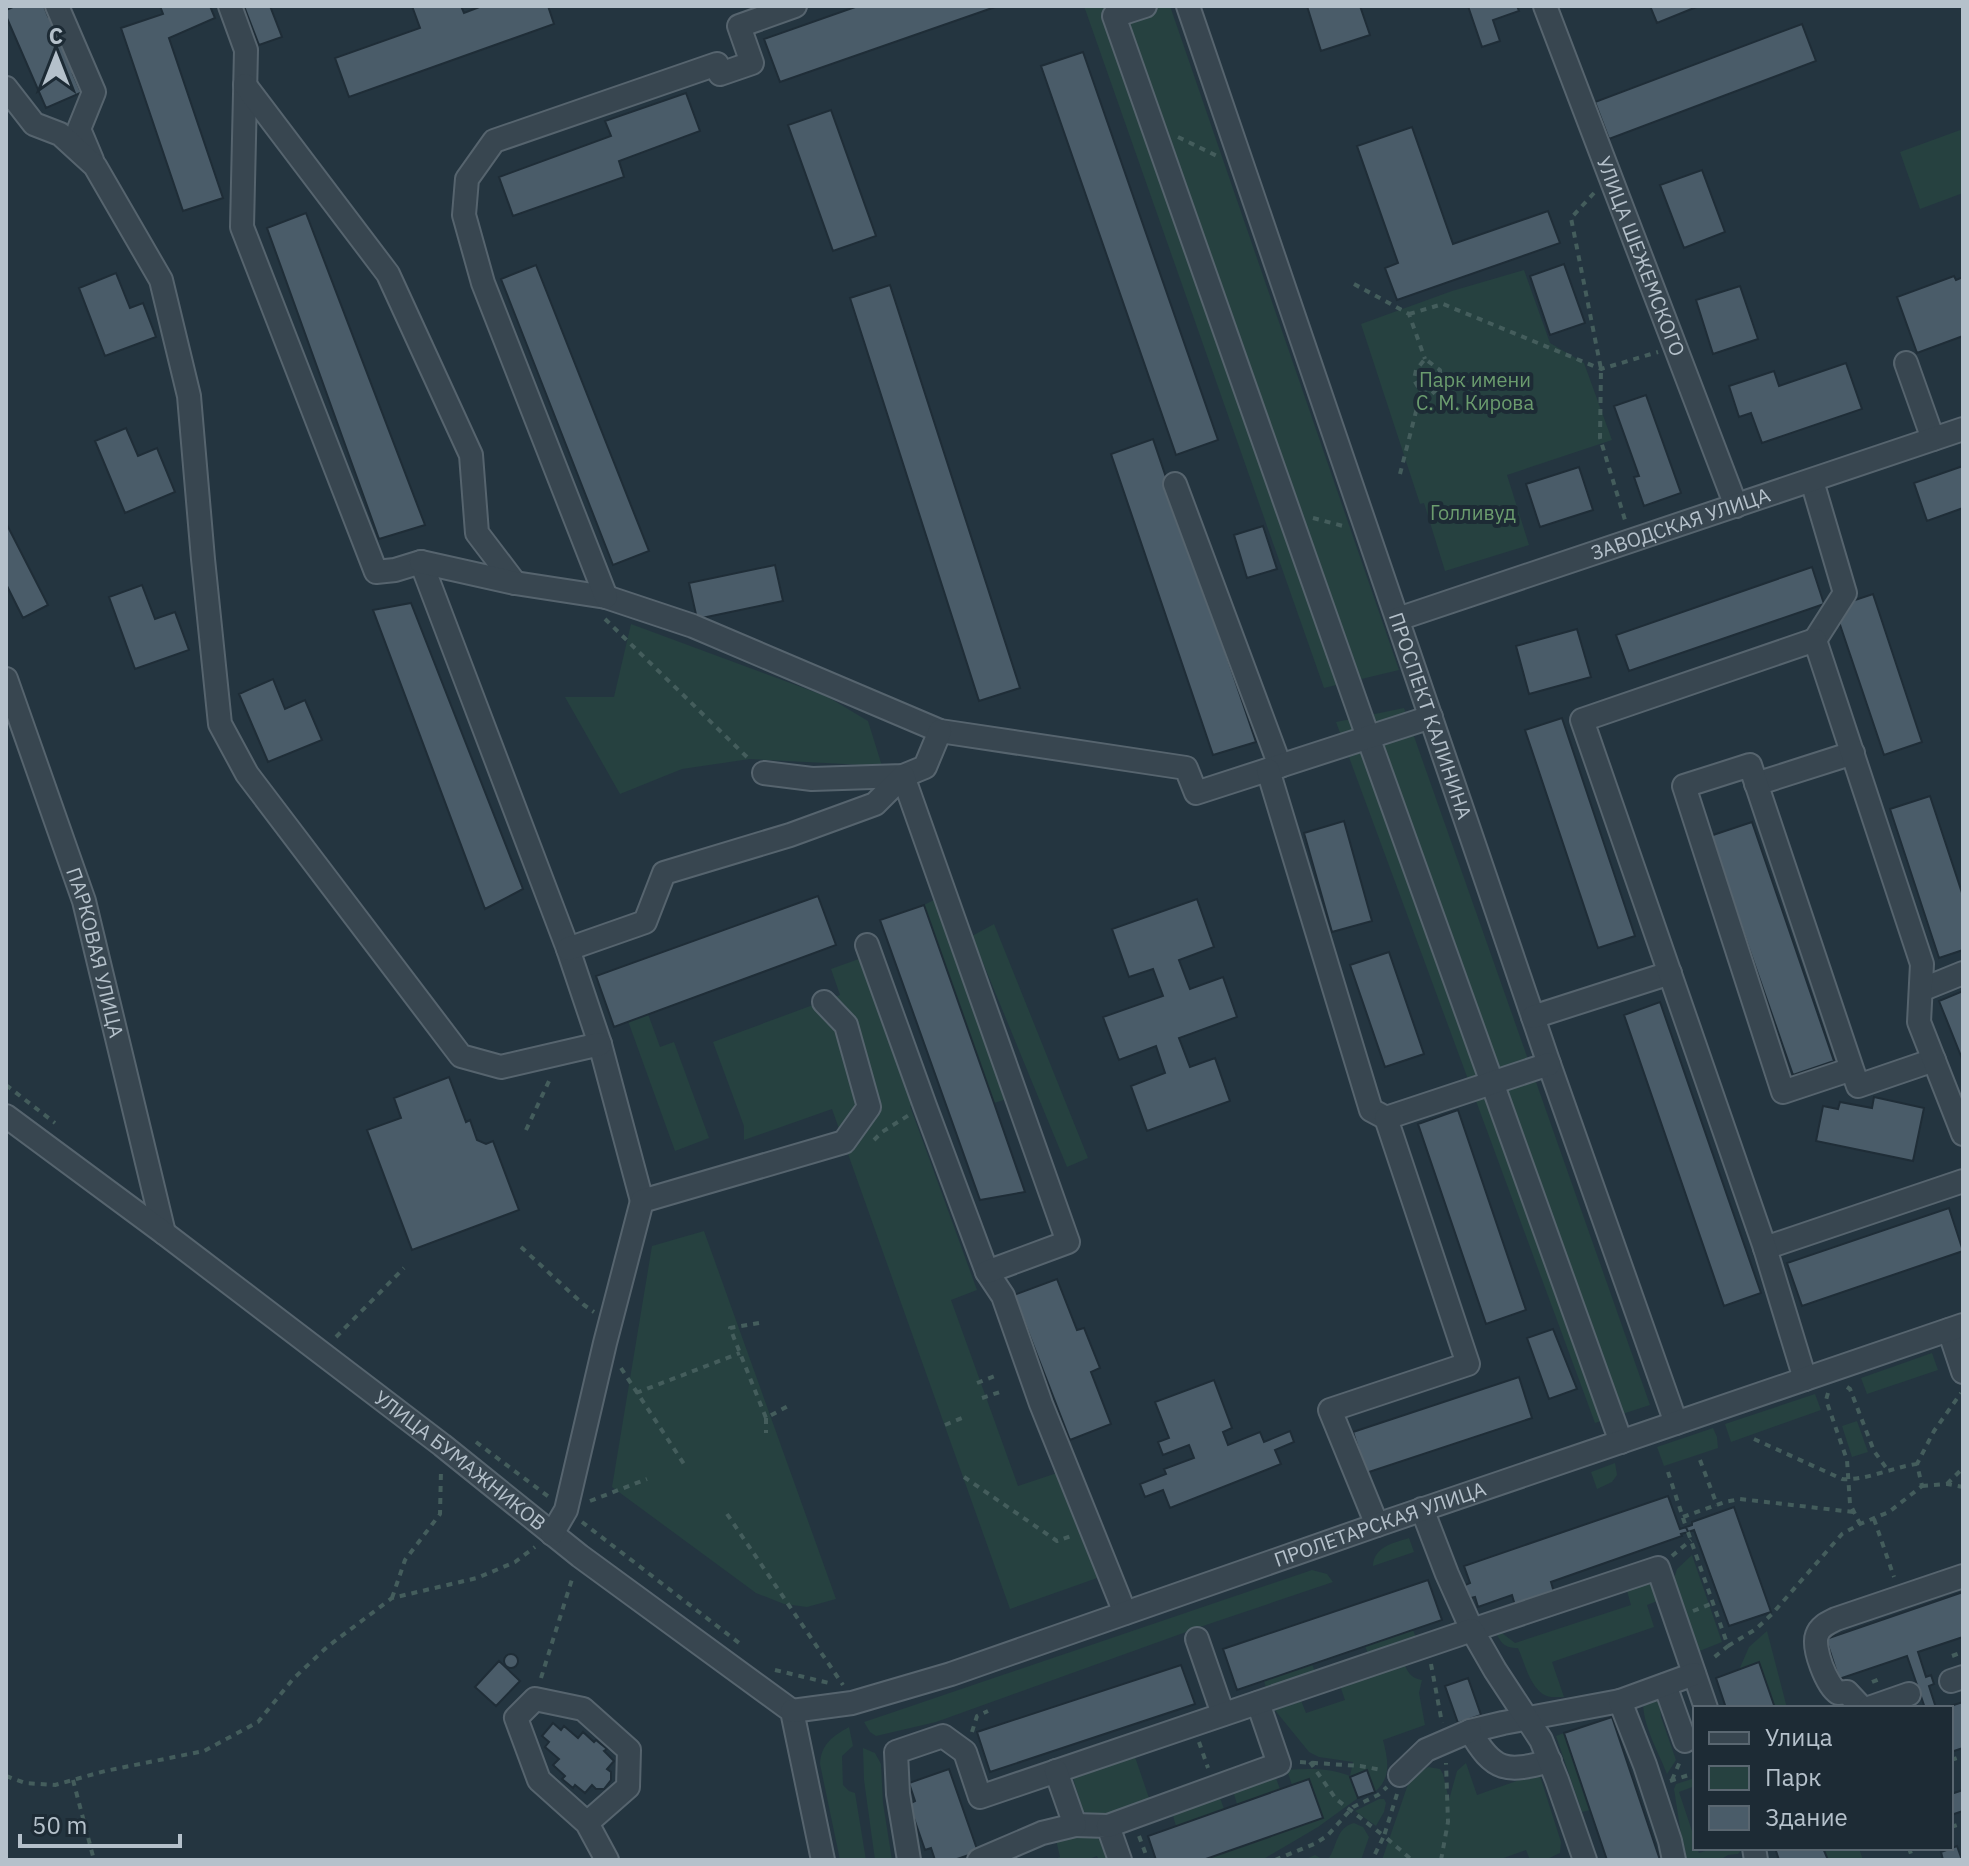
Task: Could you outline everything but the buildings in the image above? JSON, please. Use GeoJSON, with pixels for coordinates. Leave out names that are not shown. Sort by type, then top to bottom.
{"type":"FeatureCollection","features":[{"type":"Feature","properties":{"kind":"street"},"geometry":{"type":"LineString","coordinates":[[57,6],[94,92],[79,129],[95,166],[161,280],[189,396],[220,724],[247,774],[464,1066],[501,1067],[600,1044]]}},
{"type":"Feature","properties":{"kind":"street"},"geometry":{"type":"LineString","coordinates":[[230,6],[246,50],[242,227],[376,572],[421,562],[515,583],[606,597],[693,626],[940,731],[1186,768],[1196,793],[1431,717]]}},
{"type":"Feature","properties":{"kind":"street"},"geometry":{"type":"LineString","coordinates":[[606,597],[483,283],[464,215],[467,179],[494,141],[717,64],[720,74],[752,63],[739,26],[795,6]]}},
{"type":"Feature","properties":{"kind":"street","name":"ПРОСПЕКТ КАЛИНИНА"},"geometry":{"type":"LineString","coordinates":[[1188,6],[1549,1064],[1676,1423]]}},
{"type":"Feature","properties":{"kind":"street","name":"УЛИЦА ШЕЖЕМСКОГО"},"geometry":{"type":"LineString","coordinates":[[1545,6],[1736,506]]}},
{"type":"Feature","properties":{"kind":"street"},"geometry":{"type":"LineString","coordinates":[[1131,8],[1114,16],[1621,1442]]}},
{"type":"Feature","properties":{"kind":"street"},"geometry":{"type":"LineString","coordinates":[[245,85],[388,274],[471,455],[477,533],[515,583]]}},
{"type":"Feature","properties":{"kind":"street"},"geometry":{"type":"LineString","coordinates":[[6,88],[34,124],[60,134],[95,166]]}},
{"type":"Feature","properties":{"kind":"street"},"geometry":{"type":"LineString","coordinates":[[1906,363],[1933,439]]}},
{"type":"Feature","properties":{"kind":"street","name":"ЗАВОДСКАЯ УЛИЦА"},"geometry":{"type":"LineString","coordinates":[[1398,619],[1963,429]]}},
{"type":"Feature","properties":{"kind":"street"},"geometry":{"type":"LineString","coordinates":[[1805,1379],[1765,1248],[1582,720],[1815,640],[1845,593],[1812,481]]}},
{"type":"Feature","properties":{"kind":"street"},"geometry":{"type":"LineString","coordinates":[[1175,484],[1274,768],[1371,1110],[1386,1118],[1468,1364],[1330,1410],[1377,1525]]}},
{"type":"Feature","properties":{"kind":"street"},"geometry":{"type":"LineString","coordinates":[[421,562],[568,949],[600,1044],[642,1201],[566,1510],[552,1534]]}},
{"type":"Feature","properties":{"kind":"street"},"geometry":{"type":"LineString","coordinates":[[1815,640],[1922,964],[1919,1022],[1963,1134]]}},
{"type":"Feature","properties":{"kind":"street","name":"ПАРКОВАЯ УЛИЦА"},"geometry":{"type":"LineString","coordinates":[[6,679],[84,901],[164,1233]]}},
{"type":"Feature","properties":{"kind":"street"},"geometry":{"type":"LineString","coordinates":[[764,773],[812,779],[903,776],[925,767],[940,731]]}},
{"type":"Feature","properties":{"kind":"street"},"geometry":{"type":"LineString","coordinates":[[1756,784],[1853,753]]}},
{"type":"Feature","properties":{"kind":"street"},"geometry":{"type":"LineString","coordinates":[[1852,1069],[1783,1092],[1684,786],[1750,765],[1858,1086],[1934,1060]]}},
{"type":"Feature","properties":{"kind":"street"},"geometry":{"type":"LineString","coordinates":[[568,949],[645,922],[664,873],[790,835],[875,804],[903,776]]}},
{"type":"Feature","properties":{"kind":"street"},"geometry":{"type":"LineString","coordinates":[[903,776],[1068,1242],[987,1272]]}},
{"type":"Feature","properties":{"kind":"street"},"geometry":{"type":"LineString","coordinates":[[867,945],[987,1272],[1003,1296],[1041,1404],[1125,1613]]}},
{"type":"Feature","properties":{"kind":"street"},"geometry":{"type":"LineString","coordinates":[[1533,1017],[1670,973]]}},
{"type":"Feature","properties":{"kind":"street"},"geometry":{"type":"LineString","coordinates":[[1921,990],[1963,973]]}},
{"type":"Feature","properties":{"kind":"street"},"geometry":{"type":"LineString","coordinates":[[642,1201],[844,1142],[869,1107],[846,1025],[824,1002]]}},
{"type":"Feature","properties":{"kind":"street"},"geometry":{"type":"LineString","coordinates":[[1386,1118],[1549,1064]]}},
{"type":"Feature","properties":{"kind":"street","name":"УЛИЦА БУМАЖНИКОВ"},"geometry":{"type":"LineString","coordinates":[[6,1116],[442,1445],[580,1556],[792,1711]]}},
{"type":"Feature","properties":{"kind":"street"},"geometry":{"type":"LineString","coordinates":[[1765,1248],[1963,1181]]}},
{"type":"Feature","properties":{"kind":"street"},"geometry":{"type":"LineString","coordinates":[[1956,1328],[1963,1372]]}},
{"type":"Feature","properties":{"kind":"street","name":"ПРОЛЕТАРСКАЯ УЛИЦА"},"geometry":{"type":"LineString","coordinates":[[792,1711],[852,1703],[951,1674],[1422,1509],[1956,1328]]}},
{"type":"Feature","properties":{"kind":"street"},"geometry":{"type":"LineString","coordinates":[[1422,1509],[1472,1630],[1541,1740],[1581,1859]]}},
{"type":"Feature","properties":{"kind":"street"},"geometry":{"type":"LineString","coordinates":[[909,1860],[898,1794],[896,1752],[943,1736],[965,1752],[980,1797],[1658,1568],[1705,1706]]}},
{"type":"Feature","properties":{"kind":"street"},"geometry":{"type":"LineString","coordinates":[[1860,1706],[1847,1692],[1834,1691],[1827,1678],[1817,1651],[1816,1638],[1822,1627],[1963,1576]]}},
{"type":"Feature","properties":{"kind":"street"},"geometry":{"type":"LineString","coordinates":[[1197,1639],[1223,1714]]}},
{"type":"Feature","properties":{"kind":"street"},"geometry":{"type":"LineString","coordinates":[[1400,1775],[1426,1750],[1470,1731],[1620,1701],[1694,1674]]}},
{"type":"Feature","properties":{"kind":"street"},"geometry":{"type":"LineString","coordinates":[[1665,1685],[1685,1741]]}},
{"type":"Feature","properties":{"kind":"street"},"geometry":{"type":"LineString","coordinates":[[1875,1706],[1909,1694]]}},
{"type":"Feature","properties":{"kind":"street"},"geometry":{"type":"LineString","coordinates":[[587,1823],[628,1787],[629,1750],[583,1709],[535,1699],[516,1718],[539,1780],[587,1823],[607,1860]]}},
{"type":"Feature","properties":{"kind":"street"},"geometry":{"type":"LineString","coordinates":[[1620,1701],[1645,1765],[1674,1860]]}},
{"type":"Feature","properties":{"kind":"street"},"geometry":{"type":"LineString","coordinates":[[989,1858],[1042,1833],[1075,1825],[1108,1826],[1279,1764],[1258,1703]]}},
{"type":"Feature","properties":{"kind":"street"},"geometry":{"type":"LineString","coordinates":[[792,1711],[823,1860]]}},
{"type":"Feature","properties":{"kind":"street"},"geometry":{"type":"LineString","coordinates":[[1470,1731],[1484,1752],[1499,1766],[1518,1768],[1550,1761]]}},
{"type":"Feature","properties":{"kind":"street"},"geometry":{"type":"LineString","coordinates":[[1056,1771],[1075,1825]]}},
{"type":"Feature","properties":{"kind":"street"},"geometry":{"type":"LineString","coordinates":[[1108,1826],[1120,1860]]}},
{"type":"Feature","properties":{"kind":"path"},"geometry":{"type":"LineString","coordinates":[[1152,124],[1244,170]]}},
{"type":"Feature","properties":{"kind":"path"},"geometry":{"type":"LineString","coordinates":[[1609,176],[1571,218],[1601,369],[1600,438],[1632,541]]}},
{"type":"Feature","properties":{"kind":"path"},"geometry":{"type":"LineString","coordinates":[[1354,284],[1409,314],[1425,359],[1440,370],[1440,386],[1432,394],[1421,392]]}},
{"type":"Feature","properties":{"kind":"path"},"geometry":{"type":"LineString","coordinates":[[1409,314],[1443,304],[1601,369],[1675,347]]}},
{"type":"Feature","properties":{"kind":"path"},"geometry":{"type":"LineString","coordinates":[[1400,474],[1421,392],[1414,380],[1416,370],[1425,359]]}},
{"type":"Feature","properties":{"kind":"path"},"geometry":{"type":"LineString","coordinates":[[1288,511],[1368,533]]}},
{"type":"Feature","properties":{"kind":"path"},"geometry":{"type":"LineString","coordinates":[[577,592],[764,773]]}},
{"type":"Feature","properties":{"kind":"path"},"geometry":{"type":"LineString","coordinates":[[526,1130],[549,1081]]}},
{"type":"Feature","properties":{"kind":"path"},"geometry":{"type":"LineString","coordinates":[[872,1142],[882,1132],[925,1106]]}},
{"type":"Feature","properties":{"kind":"path"},"geometry":{"type":"LineString","coordinates":[[521,1247],[584,1305]]}},
{"type":"Feature","properties":{"kind":"path"},"geometry":{"type":"LineString","coordinates":[[336,1337],[404,1268]]}},
{"type":"Feature","properties":{"kind":"path"},"geometry":{"type":"LineString","coordinates":[[759,1323],[730,1328],[766,1418],[766,1433]]}},
{"type":"Feature","properties":{"kind":"path"},"geometry":{"type":"LineString","coordinates":[[605,1343],[684,1464]]}},
{"type":"Feature","properties":{"kind":"path"},"geometry":{"type":"LineString","coordinates":[[636,1393],[740,1353]]}},
{"type":"Feature","properties":{"kind":"path"},"geometry":{"type":"LineString","coordinates":[[977,1383],[995,1376]]}},
{"type":"Feature","properties":{"kind":"path"},"geometry":{"type":"LineString","coordinates":[[1842,1387],[1850,1389],[1874,1451],[1887,1469]]}},
{"type":"Feature","properties":{"kind":"path"},"geometry":{"type":"LineString","coordinates":[[1830,1391],[1826,1400],[1847,1460],[1850,1504],[1860,1524]]}},
{"type":"Feature","properties":{"kind":"path"},"geometry":{"type":"LineString","coordinates":[[1922,1486],[1917,1464],[1934,1431],[1963,1391]]}},
{"type":"Feature","properties":{"kind":"path"},"geometry":{"type":"LineString","coordinates":[[982,1398],[1000,1392]]}},
{"type":"Feature","properties":{"kind":"path"},"geometry":{"type":"LineString","coordinates":[[766,1418],[788,1406]]}},
{"type":"Feature","properties":{"kind":"path"},"geometry":{"type":"LineString","coordinates":[[945,1425],[962,1418],[960,1413]]}},
{"type":"Feature","properties":{"kind":"path"},"geometry":{"type":"LineString","coordinates":[[1754,1439],[1837,1477],[1848,1479],[1917,1464]]}},
{"type":"Feature","properties":{"kind":"path"},"geometry":{"type":"LineString","coordinates":[[392,1598],[405,1560],[440,1514],[442,1445]]}},
{"type":"Feature","properties":{"kind":"path"},"geometry":{"type":"LineString","coordinates":[[1700,1460],[1717,1505]]}},
{"type":"Feature","properties":{"kind":"path"},"geometry":{"type":"LineString","coordinates":[[1947,1484],[1963,1468]]}},
{"type":"Feature","properties":{"kind":"path"},"geometry":{"type":"LineString","coordinates":[[1668,1472],[1728,1646]]}},
{"type":"Feature","properties":{"kind":"path"},"geometry":{"type":"LineString","coordinates":[[964,1477],[1057,1541],[1092,1528]]}},
{"type":"Feature","properties":{"kind":"path"},"geometry":{"type":"LineString","coordinates":[[566,1510],[647,1479]]}},
{"type":"Feature","properties":{"kind":"path"},"geometry":{"type":"LineString","coordinates":[[1694,1674],[1764,1622],[1849,1529],[1897,1507],[1922,1486],[1947,1484],[1963,1487]]}},
{"type":"Feature","properties":{"kind":"path"},"geometry":{"type":"LineString","coordinates":[[1683,1517],[1740,1499],[1853,1512]]}},
{"type":"Feature","properties":{"kind":"path"},"geometry":{"type":"LineString","coordinates":[[727,1514],[852,1703]]}},
{"type":"Feature","properties":{"kind":"path"},"geometry":{"type":"LineString","coordinates":[[1874,1519],[1901,1597]]}},
{"type":"Feature","properties":{"kind":"path"},"geometry":{"type":"LineString","coordinates":[[6,1776],[25,1783],[55,1785],[105,1771],[204,1751],[258,1722],[293,1679],[392,1598],[477,1578],[515,1562],[552,1534]]}},
{"type":"Feature","properties":{"kind":"path"},"geometry":{"type":"LineString","coordinates":[[547,1655],[580,1556]]}},
{"type":"Feature","properties":{"kind":"path"},"geometry":{"type":"LineString","coordinates":[[977,1716],[988,1711]]}},
{"type":"Feature","properties":{"kind":"path"},"geometry":{"type":"LineString","coordinates":[[1193,1725],[1214,1787]]}},
{"type":"Feature","properties":{"kind":"path"},"geometry":{"type":"LineString","coordinates":[[1279,1764],[1310,1762],[1360,1766],[1400,1775]]}},
{"type":"Feature","properties":{"kind":"path"},"geometry":{"type":"LineString","coordinates":[[1310,1762],[1336,1799],[1412,1860]]}},
{"type":"Feature","properties":{"kind":"path"},"geometry":{"type":"LineString","coordinates":[[1275,1860],[1327,1836],[1350,1810],[1384,1790],[1400,1775]]}},
{"type":"Feature","properties":{"kind":"path"},"geometry":{"type":"LineString","coordinates":[[1372,1860],[1394,1809],[1400,1775]]}},
{"type":"Feature","properties":{"kind":"path"},"geometry":{"type":"LineString","coordinates":[[73,1780],[94,1860]]}},
{"type":"Feature","properties":{"kind":"green space"},"geometry":{"type":"Polygon","coordinates":[[[1084,6],[1170,6],[1399,670],[1324,688],[1084,6]]]}},
{"type":"Feature","properties":{"kind":"green space"},"geometry":{"type":"Polygon","coordinates":[[[1963,129],[1963,193],[1920,209],[1900,152],[1963,129]]]}},
{"type":"Feature","properties":{"kind":"green space","name":"Парк имени С. М. Кирова"},"geometry":{"type":"Polygon","coordinates":[[[1524,270],[1550,343],[1584,363],[1612,440],[1507,475],[1529,545],[1445,571],[1361,324],[1452,291],[1524,270]]]}},
{"type":"Feature","properties":{"kind":"green space"},"geometry":{"type":"Polygon","coordinates":[[[631,624],[828,697],[868,721],[882,766],[750,759],[682,769],[620,794],[565,697],[614,697],[631,624]]]}},
{"type":"Feature","properties":{"kind":"green space"},"geometry":{"type":"Polygon","coordinates":[[[1404,708],[1650,1405],[1595,1423],[1336,722],[1404,708]]]}},
{"type":"Feature","properties":{"kind":"green space"},"geometry":{"type":"Polygon","coordinates":[[[934,900],[1007,1099],[994,1103],[924,905],[934,900]]]}},
{"type":"Feature","properties":{"kind":"green space"},"geometry":{"type":"Polygon","coordinates":[[[994,924],[1088,1158],[1067,1167],[972,936],[994,924]]]}},
{"type":"Feature","properties":{"kind":"green space"},"geometry":{"type":"Polygon","coordinates":[[[867,956],[919,1101],[910,1106],[977,1290],[951,1300],[1018,1486],[1063,1471],[1100,1577],[1010,1609],[832,1109],[744,1140],[744,1126],[713,1042],[840,995],[831,969],[867,956]]]}},
{"type":"Feature","properties":{"kind":"green space"},"geometry":{"type":"Polygon","coordinates":[[[648,1014],[660,1047],[674,1042],[709,1138],[675,1151],[628,1021],[648,1014]]]}},
{"type":"Feature","properties":{"kind":"green space"},"geometry":{"type":"Polygon","coordinates":[[[704,1231],[836,1599],[807,1607],[784,1604],[756,1593],[612,1487],[652,1246],[704,1231]]]}},
{"type":"Feature","properties":{"kind":"green space"},"geometry":{"type":"Polygon","coordinates":[[[1932,1353],[1938,1370],[1867,1394],[1861,1378],[1932,1353]]]}},
{"type":"Feature","properties":{"kind":"green space"},"geometry":{"type":"Polygon","coordinates":[[[1815,1394],[1821,1410],[1731,1442],[1725,1424],[1815,1394]]]}},
{"type":"Feature","properties":{"kind":"green space"},"geometry":{"type":"Polygon","coordinates":[[[1857,1421],[1868,1452],[1852,1457],[1842,1426],[1857,1421]]]}},
{"type":"Feature","properties":{"kind":"green space"},"geometry":{"type":"Polygon","coordinates":[[[1713,1428],[1718,1448],[1664,1466],[1657,1447],[1713,1428]]]}},
{"type":"Feature","properties":{"kind":"green space"},"geometry":{"type":"Polygon","coordinates":[[[1615,1463],[1617,1475],[1612,1482],[1597,1489],[1591,1472],[1615,1463]]]}},
{"type":"Feature","properties":{"kind":"green space"},"geometry":{"type":"Polygon","coordinates":[[[1409,1538],[1414,1552],[1373,1566],[1381,1550],[1409,1538]]]}},
{"type":"Feature","properties":{"kind":"green space"},"geometry":{"type":"Polygon","coordinates":[[[1692,1555],[1722,1642],[1697,1652],[1673,1582],[1677,1569],[1692,1555]]]}},
{"type":"Feature","properties":{"kind":"green space"},"geometry":{"type":"Polygon","coordinates":[[[1312,1570],[1327,1574],[1333,1582],[936,1722],[876,1736],[864,1722],[876,1718],[1312,1570]]]}},
{"type":"Feature","properties":{"kind":"green space"},"geometry":{"type":"Polygon","coordinates":[[[1655,1581],[1665,1598],[1647,1605],[1654,1627],[1552,1662],[1564,1697],[1551,1697],[1538,1690],[1518,1648],[1504,1644],[1495,1631],[1498,1630],[1515,1643],[1631,1605],[1626,1587],[1655,1581]]]}},
{"type":"Feature","properties":{"kind":"green space"},"geometry":{"type":"Polygon","coordinates":[[[1413,1630],[1417,1640],[1369,1656],[1365,1646],[1413,1630]]]}},
{"type":"Feature","properties":{"kind":"green space"},"geometry":{"type":"Polygon","coordinates":[[[1767,1631],[1786,1706],[1773,1706],[1739,1670],[1749,1647],[1767,1631]]]}},
{"type":"Feature","properties":{"kind":"green space"},"geometry":{"type":"Polygon","coordinates":[[[1403,1662],[1412,1676],[1422,1680],[1419,1693],[1425,1725],[1383,1740],[1386,1774],[1375,1792],[1367,1770],[1350,1776],[1353,1762],[1319,1757],[1309,1752],[1274,1709],[1274,1704],[1298,1693],[1306,1713],[1345,1700],[1339,1683],[1403,1662]]]}},
{"type":"Feature","properties":{"kind":"green space"},"geometry":{"type":"Polygon","coordinates":[[[1312,1664],[1316,1674],[1267,1691],[1264,1681],[1312,1664]]]}},
{"type":"Feature","properties":{"kind":"green space"},"geometry":{"type":"Polygon","coordinates":[[[1659,1697],[1661,1717],[1676,1760],[1667,1774],[1648,1729],[1643,1702],[1659,1697]]]}},
{"type":"Feature","properties":{"kind":"green space"},"geometry":{"type":"Polygon","coordinates":[[[849,1727],[853,1746],[842,1756],[843,1785],[855,1793],[866,1860],[840,1860],[820,1764],[829,1741],[849,1727]]]}},
{"type":"Feature","properties":{"kind":"green space"},"geometry":{"type":"Polygon","coordinates":[[[1564,1733],[1590,1810],[1582,1812],[1556,1736],[1564,1733]]]}},
{"type":"Feature","properties":{"kind":"green space"},"geometry":{"type":"Polygon","coordinates":[[[863,1748],[875,1753],[881,1764],[883,1803],[892,1860],[875,1860],[864,1780],[863,1748]]]}},
{"type":"Feature","properties":{"kind":"green space"},"geometry":{"type":"Polygon","coordinates":[[[1133,1751],[1150,1801],[1107,1815],[1091,1815],[1083,1811],[1071,1771],[1133,1751]]]}},
{"type":"Feature","properties":{"kind":"green space"},"geometry":{"type":"Polygon","coordinates":[[[1466,1763],[1477,1795],[1539,1773],[1561,1842],[1560,1853],[1545,1860],[1530,1860],[1526,1850],[1498,1860],[1382,1860],[1412,1778],[1428,1767],[1440,1769],[1449,1800],[1457,1771],[1466,1763]]]}},
{"type":"Feature","properties":{"kind":"green space"},"geometry":{"type":"Polygon","coordinates":[[[1319,1769],[1350,1776],[1358,1798],[1318,1827],[1262,1860],[1203,1860],[1323,1818],[1309,1779],[1292,1785],[1287,1770],[1319,1769]]]}},
{"type":"Feature","properties":{"kind":"green space"},"geometry":{"type":"Polygon","coordinates":[[[1274,1773],[1280,1789],[1237,1804],[1232,1788],[1274,1773]]]}},
{"type":"Feature","properties":{"kind":"green space"},"geometry":{"type":"Polygon","coordinates":[[[1693,1779],[1693,1787],[1679,1792],[1693,1834],[1693,1850],[1699,1853],[1741,1850],[1738,1854],[1720,1860],[1685,1860],[1674,1789],[1676,1784],[1693,1779]]]}},
{"type":"Feature","properties":{"kind":"green space"},"geometry":{"type":"Polygon","coordinates":[[[1218,1792],[1224,1809],[1176,1826],[1171,1809],[1218,1792]]]}},
{"type":"Feature","properties":{"kind":"green space"},"geometry":{"type":"Polygon","coordinates":[[[1384,1799],[1386,1803],[1376,1826],[1355,1811],[1384,1799]]]}},
{"type":"Feature","properties":{"kind":"green space"},"geometry":{"type":"Polygon","coordinates":[[[1354,1823],[1363,1827],[1369,1837],[1361,1860],[1304,1860],[1315,1855],[1322,1859],[1329,1858],[1341,1833],[1354,1823]]]}},
{"type":"Feature","properties":{"kind":"green space"},"geometry":{"type":"Polygon","coordinates":[[[1069,1836],[1100,1840],[1111,1860],[1099,1860],[1097,1856],[1086,1860],[1053,1860],[1060,1857],[1056,1840],[1069,1836]]]}},
{"type":"Feature","properties":{"kind":"green space"},"geometry":{"type":"Polygon","coordinates":[[[1824,1850],[1860,1850],[1863,1860],[1828,1860],[1824,1850]]]}},
{"type":"Feature","properties":{"kind":"park label","name":"Голливуд"},"geometry":{"type":"Point","coordinates":[1473,513]}}]}
